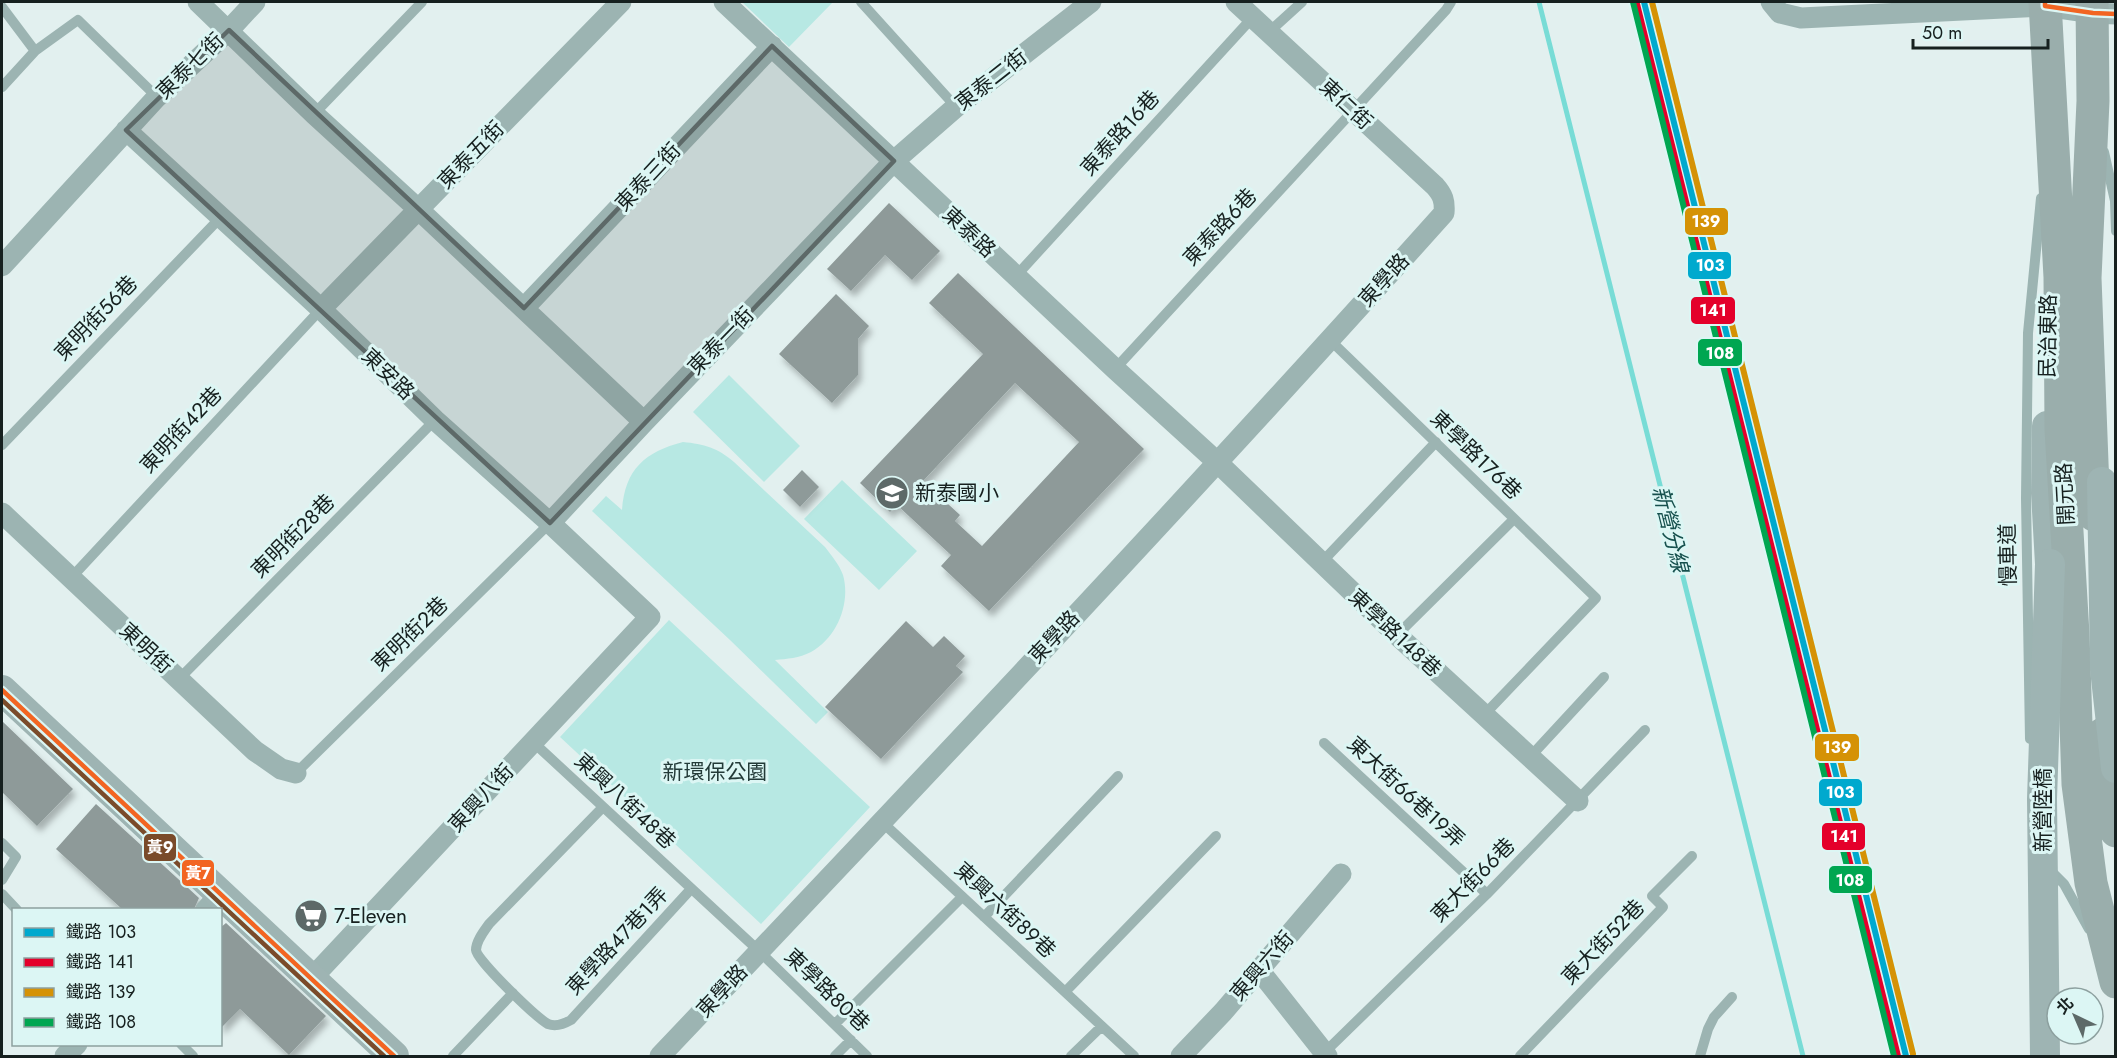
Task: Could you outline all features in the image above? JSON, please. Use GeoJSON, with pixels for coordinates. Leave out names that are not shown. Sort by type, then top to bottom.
{"type":"FeatureCollection","features":[{"type":"Feature","properties":{"kind":"main road","name":"開元路"},"geometry":{"type":"LineString","coordinates":[[2048,3],[2050,108],[2060,277],[2061,429],[2073,634],[2078,784],[2091,884],[2115,980]]}},
{"type":"Feature","properties":{"kind":"main road","name":"開元路"},"geometry":{"type":"LineString","coordinates":[[2100,10],[2093,101],[2085,278],[2115,831]]}},
{"type":"Feature","properties":{"kind":"street"},"geometry":{"type":"LineString","coordinates":[[198,2],[314,114],[418,208],[644,422]]}},
{"type":"Feature","properties":{"kind":"street","name":"東泰七街"},"geometry":{"type":"LineString","coordinates":[[2,266],[157,97],[255,2]]}},
{"type":"Feature","properties":{"kind":"street","name":"東泰五街"},"geometry":{"type":"LineString","coordinates":[[321,309],[621,2]]}},
{"type":"Feature","properties":{"kind":"street","name":"東泰路"},"geometry":{"type":"LineString","coordinates":[[724,2],[1216,461]]}},
{"type":"Feature","properties":{"kind":"street","name":"東泰二街"},"geometry":{"type":"LineString","coordinates":[[894,161],[956,107],[1091,2]]}},
{"type":"Feature","properties":{"kind":"street","name":"東仁街"},"geometry":{"type":"LineString","coordinates":[[1236,2],[1435,186],[1442,194],[1444,213]]}},
{"type":"Feature","properties":{"kind":"street"},"geometry":{"type":"LineString","coordinates":[[1771,2],[1780,13],[1801,18],[2048,3],[2100,10]]}},
{"type":"Feature","properties":{"kind":"street","name":"東泰三街"},"geometry":{"type":"LineString","coordinates":[[524,308],[772,46]]}},
{"type":"Feature","properties":{"kind":"street","name":"開元路"},"geometry":{"type":"LineString","coordinates":[[2093,101],[2105,669],[2110,761]]}},
{"type":"Feature","properties":{"kind":"street","name":"民治東路"},"geometry":{"type":"LineString","coordinates":[[2050,108],[2046,493],[2050,564]]}},
{"type":"Feature","properties":{"kind":"street","name":"東安路"},"geometry":{"type":"LineString","coordinates":[[126,130],[321,309],[435,420],[650,617]]}},
{"type":"Feature","properties":{"kind":"street","name":"東泰一街"},"geometry":{"type":"LineString","coordinates":[[550,523],[894,161]]}},
{"type":"Feature","properties":{"kind":"street","name":"東學路"},"geometry":{"type":"LineString","coordinates":[[660,1056],[882,822],[1330,340],[1444,213]]}},
{"type":"Feature","properties":{"kind":"street","name":"東學路148巷"},"geometry":{"type":"LineString","coordinates":[[1216,461],[1396,635],[1578,801]]}},
{"type":"Feature","properties":{"kind":"street","name":"東明街"},"geometry":{"type":"LineString","coordinates":[[2,513],[255,751],[281,769],[296,773]]}},
{"type":"Feature","properties":{"kind":"street","name":"新營陸橋"},"geometry":{"type":"LineString","coordinates":[[2045,1056],[2042,799],[2050,564]]}},
{"type":"Feature","properties":{"kind":"street","name":"東興八街"},"geometry":{"type":"LineString","coordinates":[[311,979],[650,617]]}},
{"type":"Feature","properties":{"kind":"street"},"geometry":{"type":"LineString","coordinates":[[2,690],[213,902]]}},
{"type":"Feature","properties":{"kind":"street"},"geometry":{"type":"LineString","coordinates":[[2031,850],[2047,891]]}},
{"type":"Feature","properties":{"kind":"street","name":"東興六街"},"geometry":{"type":"LineString","coordinates":[[1181,1056],[1223,1012],[1341,874]]}},
{"type":"Feature","properties":{"kind":"street"},"geometry":{"type":"LineString","coordinates":[[222,909],[311,979],[394,1056]]}},
{"type":"Feature","properties":{"kind":"street"},"geometry":{"type":"LineString","coordinates":[[1259,969],[1325,1055]]}},
{"type":"Feature","properties":{"kind":"lane"},"geometry":{"type":"LineString","coordinates":[[314,114],[422,2]]}},
{"type":"Feature","properties":{"kind":"lane"},"geometry":{"type":"LineString","coordinates":[[861,2],[956,107]]}},
{"type":"Feature","properties":{"kind":"lane"},"geometry":{"type":"LineString","coordinates":[[1269,32],[1302,2]]}},
{"type":"Feature","properties":{"kind":"lane","name":"東泰路6巷"},"geometry":{"type":"LineString","coordinates":[[1115,369],[1354,111],[1451,2]]}},
{"type":"Feature","properties":{"kind":"lane"},"geometry":{"type":"LineString","coordinates":[[2,7],[35,51]]}},
{"type":"Feature","properties":{"kind":"lane","name":"東泰路16巷"},"geometry":{"type":"LineString","coordinates":[[1016,276],[1253,17]]}},
{"type":"Feature","properties":{"kind":"lane"},"geometry":{"type":"LineString","coordinates":[[2,87],[35,51],[78,20],[157,97]]}},
{"type":"Feature","properties":{"kind":"lane"},"geometry":{"type":"LineString","coordinates":[[2093,101],[2115,201],[2115,231]]}},
{"type":"Feature","properties":{"kind":"lane"},"geometry":{"type":"LineString","coordinates":[[2043,179],[2050,108]]}},
{"type":"Feature","properties":{"kind":"lane","name":"慢車道"},"geometry":{"type":"LineString","coordinates":[[2030,745],[2026,498],[2028,333],[2042,191]]}},
{"type":"Feature","properties":{"kind":"lane","name":"東明街56巷"},"geometry":{"type":"LineString","coordinates":[[2,445],[220,218]]}},
{"type":"Feature","properties":{"kind":"lane","name":"東明街42巷"},"geometry":{"type":"LineString","coordinates":[[71,578],[321,309]]}},
{"type":"Feature","properties":{"kind":"lane","name":"東學路176巷"},"geometry":{"type":"LineString","coordinates":[[1330,340],[1596,598],[1484,715]]}},
{"type":"Feature","properties":{"kind":"lane","name":"東明街28巷"},"geometry":{"type":"LineString","coordinates":[[179,679],[435,420]]}},
{"type":"Feature","properties":{"kind":"lane"},"geometry":{"type":"LineString","coordinates":[[1320,563],[1436,442]]}},
{"type":"Feature","properties":{"kind":"lane"},"geometry":{"type":"LineString","coordinates":[[1396,635],[1514,519]]}},
{"type":"Feature","properties":{"kind":"lane","name":"東明街2巷"},"geometry":{"type":"LineString","coordinates":[[296,773],[550,523]]}},
{"type":"Feature","properties":{"kind":"lane"},"geometry":{"type":"LineString","coordinates":[[2110,761],[2112,652],[2115,648]]}},
{"type":"Feature","properties":{"kind":"lane"},"geometry":{"type":"LineString","coordinates":[[1530,757],[1604,677]]}},
{"type":"Feature","properties":{"kind":"lane","name":"東大街66巷"},"geometry":{"type":"LineString","coordinates":[[1325,1055],[1487,894],[1645,730]]}},
{"type":"Feature","properties":{"kind":"lane","name":"東興八街48巷"},"geometry":{"type":"LineString","coordinates":[[533,742],[759,951]]}},
{"type":"Feature","properties":{"kind":"lane","name":"東大街66巷19弄"},"geometry":{"type":"LineString","coordinates":[[1324,742],[1487,894]]}},
{"type":"Feature","properties":{"kind":"lane"},"geometry":{"type":"LineString","coordinates":[[984,917],[1118,776]]}},
{"type":"Feature","properties":{"kind":"lane"},"geometry":{"type":"LineString","coordinates":[[453,1056],[513,993],[480,960],[476,950],[480,938],[489,924],[603,807]]}},
{"type":"Feature","properties":{"kind":"lane","name":"東興六街89巷"},"geometry":{"type":"LineString","coordinates":[[882,822],[1134,1056]]}},
{"type":"Feature","properties":{"kind":"lane"},"geometry":{"type":"LineString","coordinates":[[1065,992],[1216,836]]}},
{"type":"Feature","properties":{"kind":"lane"},"geometry":{"type":"LineString","coordinates":[[2,843],[16,857],[2,880]]}},
{"type":"Feature","properties":{"kind":"lane"},"geometry":{"type":"LineString","coordinates":[[2031,850],[2064,884],[2115,980]]}},
{"type":"Feature","properties":{"kind":"lane","name":"東大街52巷"},"geometry":{"type":"LineString","coordinates":[[1520,1056],[1663,907],[1652,896],[1692,856]]}},
{"type":"Feature","properties":{"kind":"lane","name":"東學路47巷1弄"},"geometry":{"type":"LineString","coordinates":[[513,993],[549,1024],[560,1025],[571,1020],[691,889]]}},
{"type":"Feature","properties":{"kind":"lane"},"geometry":{"type":"LineString","coordinates":[[2,894],[17,908]]}},
{"type":"Feature","properties":{"kind":"lane"},"geometry":{"type":"LineString","coordinates":[[835,1024],[962,897]]}},
{"type":"Feature","properties":{"kind":"lane","name":"東學路80巷"},"geometry":{"type":"LineString","coordinates":[[759,951],[867,1056]]}},
{"type":"Feature","properties":{"kind":"lane"},"geometry":{"type":"LineString","coordinates":[[1700,1056],[1707,1029],[1714,1017],[1732,997]]}},
{"type":"Feature","properties":{"kind":"lane"},"geometry":{"type":"LineString","coordinates":[[1071,1056],[1101,1027]]}},
{"type":"Feature","properties":{"kind":"lane"},"geometry":{"type":"LineString","coordinates":[[835,1056],[851,1040]]}},
{"type":"Feature","properties":{"kind":"highlighted area"},"geometry":{"type":"Polygon","coordinates":[[[229,30],[524,308],[772,46],[894,161],[550,523],[126,130],[229,30]]]}},
{"type":"Feature","properties":{"kind":"green space"},"geometry":{"type":"Polygon","coordinates":[[[742,2],[833,2],[789,47],[742,2]]]}},
{"type":"Feature","properties":{"kind":"green space"},"geometry":{"type":"Polygon","coordinates":[[[729,375],[800,446],[764,482],[693,412],[729,375]]]}},
{"type":"Feature","properties":{"kind":"green space"},"geometry":{"type":"Polygon","coordinates":[[[683,442],[710,448],[734,462],[825,547],[843,575],[845,597],[843,608],[835,629],[828,638],[811,652],[793,658],[775,660],[828,712],[816,724],[592,511],[606,496],[622,510],[627,483],[639,464],[658,451],[683,442]]]}},
{"type":"Feature","properties":{"kind":"green space"},"geometry":{"type":"Polygon","coordinates":[[[842,480],[917,551],[879,590],[804,519],[842,480]]]}},
{"type":"Feature","properties":{"kind":"green space","name":"新環保公園"},"geometry":{"type":"Polygon","coordinates":[[[669,620],[870,807],[761,924],[560,737],[669,620]]]}},
{"type":"Feature","properties":{"kind":"building"},"geometry":{"type":"Polygon","coordinates":[[[889,203],[940,251],[912,280],[885,255],[851,291],[827,269],[889,203]]]}},
{"type":"Feature","properties":{"kind":"building"},"geometry":{"type":"Polygon","coordinates":[[[958,273],[1144,449],[989,611],[941,566],[951,555],[897,505],[890,512],[860,483],[983,354],[929,303],[958,273]],[[1015,383],[923,481],[960,515],[955,521],[982,546],[1079,442],[1015,383]]]}},
{"type":"Feature","properties":{"kind":"building"},"geometry":{"type":"Polygon","coordinates":[[[836,294],[869,326],[858,339],[858,375],[832,403],[779,354],[836,294]]]}},
{"type":"Feature","properties":{"kind":"building"},"geometry":{"type":"Polygon","coordinates":[[[802,470],[819,487],[800,507],[783,490],[802,470]]]}},
{"type":"Feature","properties":{"kind":"building"},"geometry":{"type":"Polygon","coordinates":[[[906,621],[933,647],[944,636],[965,656],[956,666],[963,672],[881,759],[825,707],[906,621]]]}},
{"type":"Feature","properties":{"kind":"building"},"geometry":{"type":"Polygon","coordinates":[[[2,721],[73,789],[37,826],[2,792],[2,721]]]}},
{"type":"Feature","properties":{"kind":"building"},"geometry":{"type":"Polygon","coordinates":[[[96,804],[199,898],[194,908],[121,908],[56,849],[96,804]]]}},
{"type":"Feature","properties":{"kind":"building"},"geometry":{"type":"Polygon","coordinates":[[[226,923],[326,1016],[289,1055],[240,1009],[222,1027],[222,926],[226,923]]]}},
{"type":"Feature","properties":{"kind":"waterway","name":"新營分線"},"geometry":{"type":"LineString","coordinates":[[1539,2],[1803,1056]]}},
{"type":"Feature","properties":{"kind":"rail line","name":"108"},"geometry":{"type":"LineString","coordinates":[[1633,2],[1894,1056]]}},
{"type":"Feature","properties":{"kind":"rail line","name":"103"},"geometry":{"type":"LineString","coordinates":[[1644,2],[1906,1056]]}},
{"type":"Feature","properties":{"kind":"rail line","name":"139"},"geometry":{"type":"LineString","coordinates":[[1652,2],[1913,1054]]}},
{"type":"Feature","properties":{"kind":"rail line","name":"141"},"geometry":{"type":"LineString","coordinates":[[1637,4],[1898,1056]]}},
{"type":"Feature","properties":{"kind":"transit line","name":"黃7"},"geometry":{"type":"LineString","coordinates":[[2045,2],[2045,6],[2116,14]]}},
{"type":"Feature","properties":{"kind":"transit line","name":"黃7"},"geometry":{"type":"LineString","coordinates":[[2,690],[394,1056]]}},
{"type":"Feature","properties":{"kind":"transit line","name":"黃9"},"geometry":{"type":"LineString","coordinates":[[2,700],[384,1056]]}},
{"type":"Feature","properties":{"kind":"place","name":"新泰國小"},"geometry":{"type":"Point","coordinates":[892,493]}},
{"type":"Feature","properties":{"kind":"place","name":"7-Eleven"},"geometry":{"type":"Point","coordinates":[311,916]}}]}
